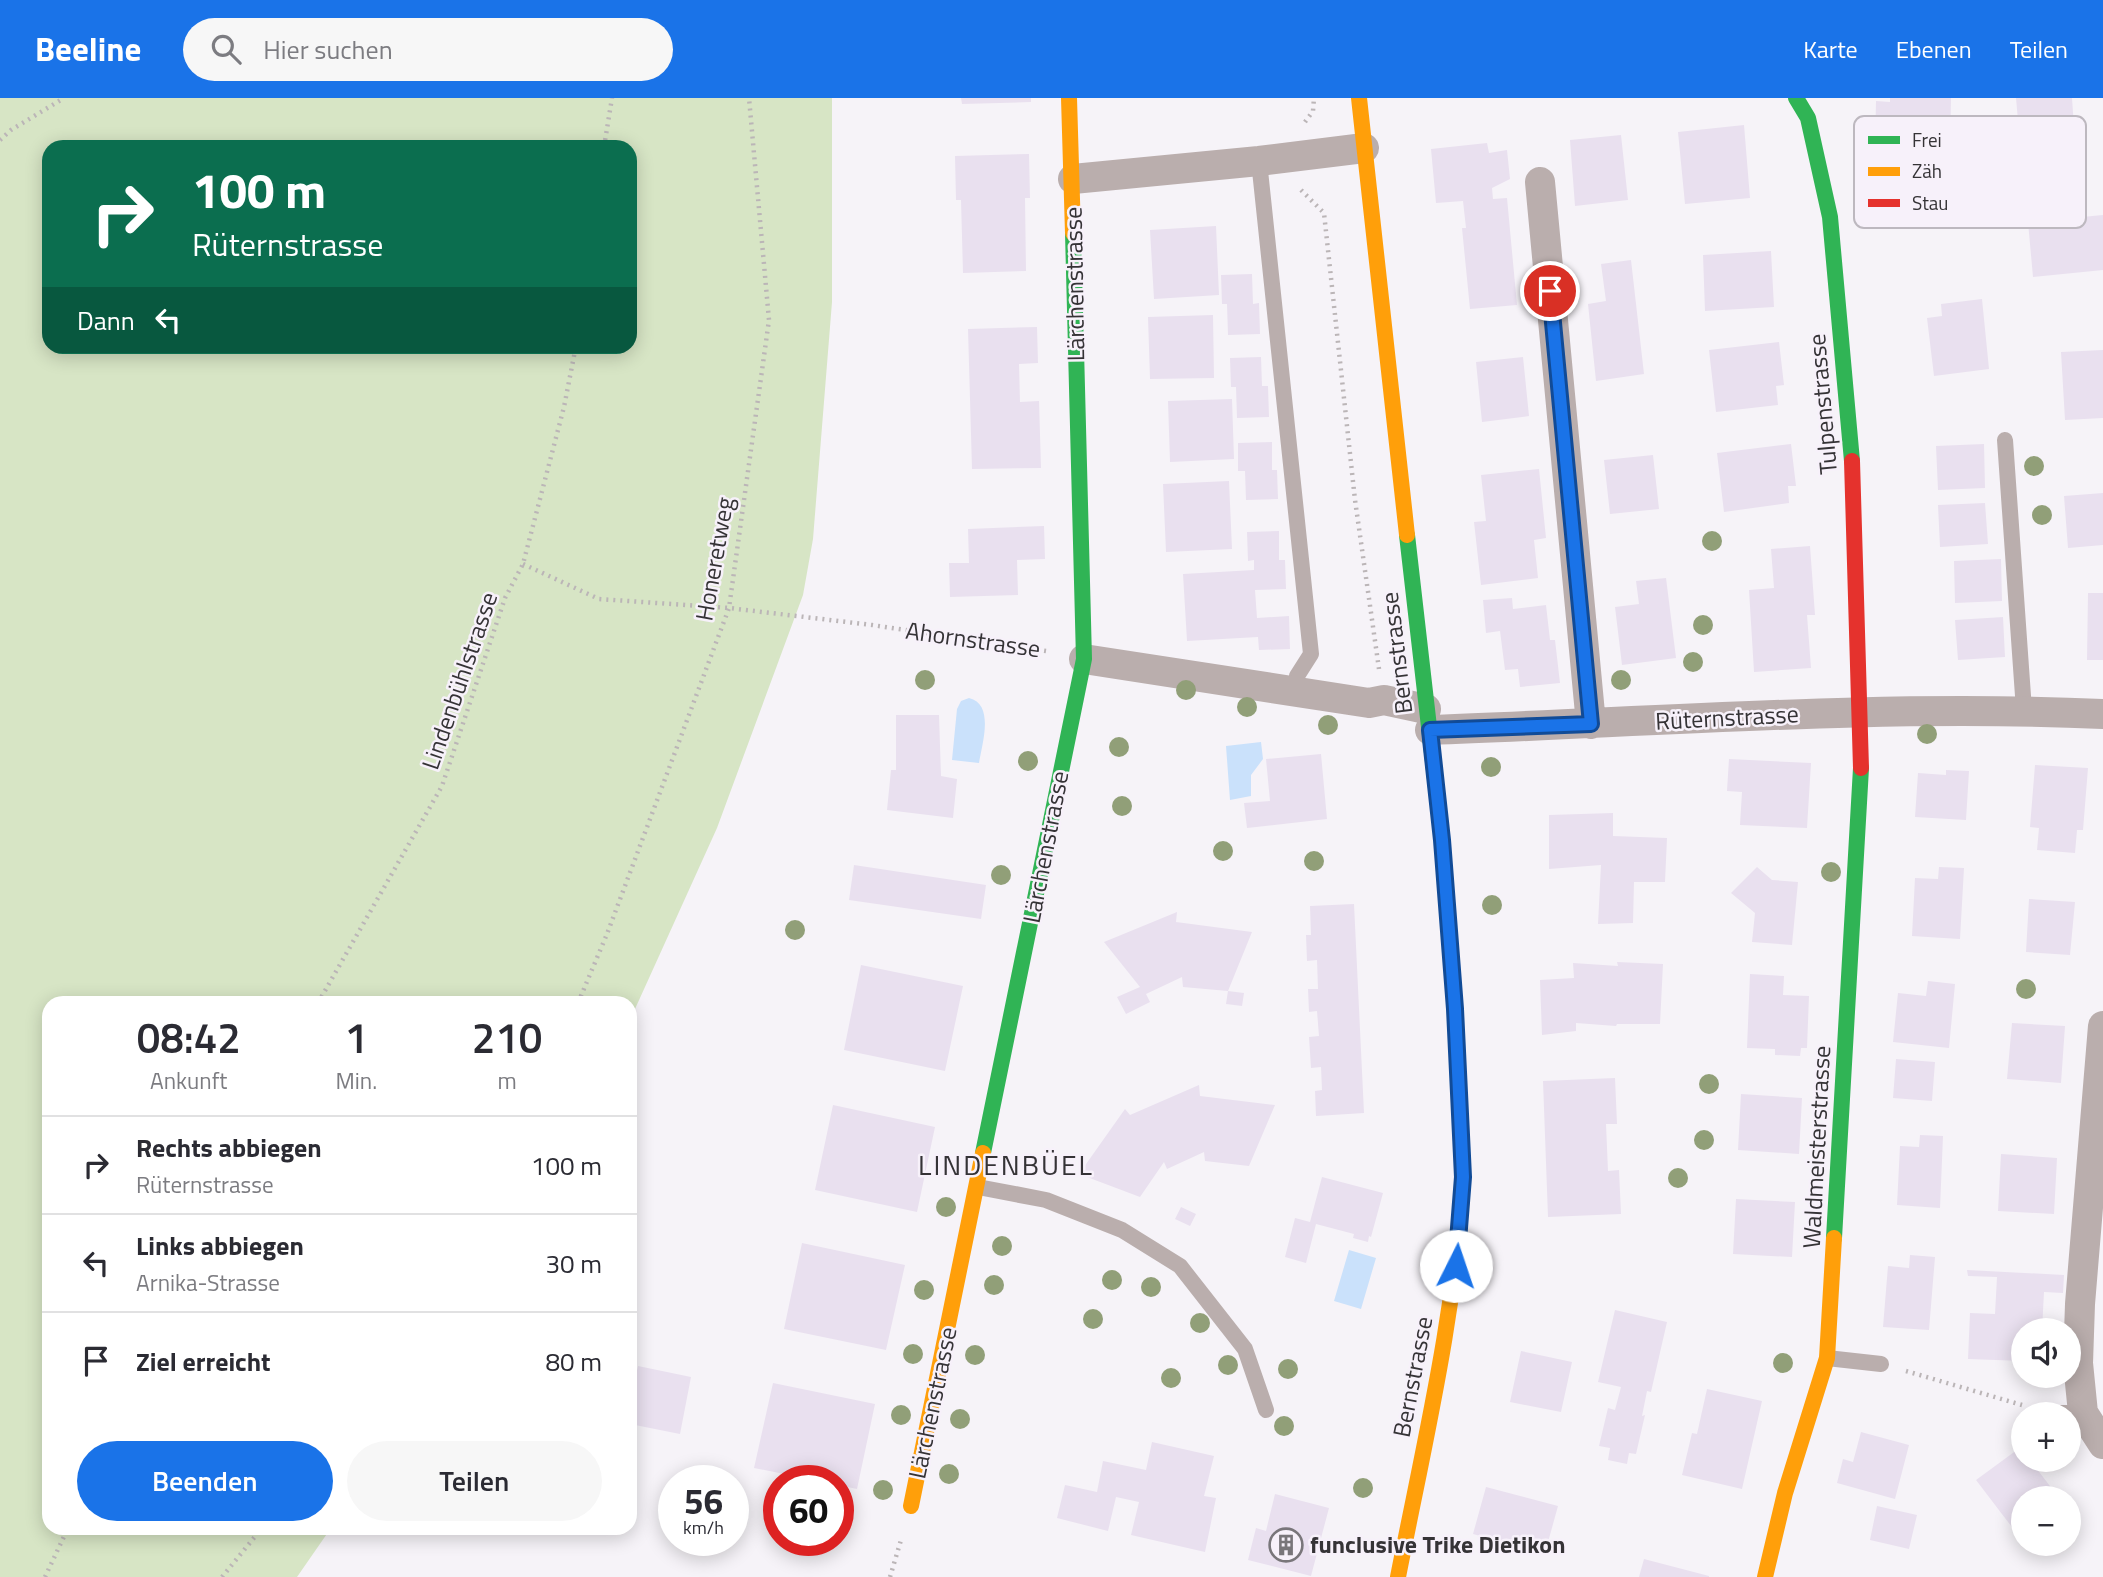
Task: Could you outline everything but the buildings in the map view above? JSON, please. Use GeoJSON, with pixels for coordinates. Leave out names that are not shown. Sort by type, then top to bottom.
{"type":"FeatureCollection","features":[{"type":"Feature","properties":{"kind":"street","name":"Lärchenstrasse"},"geometry":{"type":"LineString","coordinates":[[911,1506],[1084,659],[1069,98]]}},
{"type":"Feature","properties":{"kind":"street","name":"Bernstrasse"},"geometry":{"type":"LineString","coordinates":[[1359,98],[1442,840],[1455,1009],[1463,1177],[1456,1266],[1442,1356],[1398,1577]]}},
{"type":"Feature","properties":{"kind":"street","name":"Tulpenstrasse"},"geometry":{"type":"LineString","coordinates":[[1796,98],[1808,118],[1829,217],[1852,452],[1859,712]]}},
{"type":"Feature","properties":{"kind":"street","name":"Lärchenstrasse"},"geometry":{"type":"LineString","coordinates":[[1073,179],[1364,148]]}},
{"type":"Feature","properties":{"kind":"street"},"geometry":{"type":"LineString","coordinates":[[1540,182],[1591,724]]}},
{"type":"Feature","properties":{"kind":"street"},"geometry":{"type":"LineString","coordinates":[[1084,659],[1369,703],[1384,700],[1428,720]]}},
{"type":"Feature","properties":{"kind":"street","name":"Rüternstrasse"},"geometry":{"type":"LineString","coordinates":[[1428,720],[1591,724],[1859,712],[2024,710],[2103,714]]}},
{"type":"Feature","properties":{"kind":"street","name":"Waldmeisterstrasse"},"geometry":{"type":"LineString","coordinates":[[1765,1577],[1784,1493],[1827,1358],[1861,776],[1859,712]]}},
{"type":"Feature","properties":{"kind":"street"},"geometry":{"type":"LineString","coordinates":[[2103,1026],[2080,1304],[2078,1363],[2083,1413],[2103,1444]]}},
{"type":"Feature","properties":{"kind":"lane"},"geometry":{"type":"LineString","coordinates":[[1259,161],[1311,654],[1297,676],[1296,692]]}},
{"type":"Feature","properties":{"kind":"lane"},"geometry":{"type":"LineString","coordinates":[[2005,440],[2024,710]]}},
{"type":"Feature","properties":{"kind":"lane"},"geometry":{"type":"LineString","coordinates":[[978,1187],[1046,1200],[1122,1230],[1180,1266],[1245,1349],[1266,1410]]}},
{"type":"Feature","properties":{"kind":"lane"},"geometry":{"type":"LineString","coordinates":[[1827,1358],[1881,1364]]}},
{"type":"Feature","properties":{"kind":"path"},"geometry":{"type":"LineString","coordinates":[[0,140],[11,130],[64,98]]}},
{"type":"Feature","properties":{"kind":"path"},"geometry":{"type":"LineString","coordinates":[[605,140],[612,98]]}},
{"type":"Feature","properties":{"kind":"path","name":"Honeretweg"},"geometry":{"type":"LineString","coordinates":[[581,996],[607,934],[729,608],[769,320],[749,98]]}},
{"type":"Feature","properties":{"kind":"path"},"geometry":{"type":"LineString","coordinates":[[1314,98],[1313,111],[1295,135],[1299,187],[1324,213],[1355,500],[1384,700]]}},
{"type":"Feature","properties":{"kind":"path","name":"Lindenbühlstrasse"},"geometry":{"type":"LineString","coordinates":[[322,996],[442,786],[505,598],[523,564],[564,407],[574,354]]}},
{"type":"Feature","properties":{"kind":"path","name":"Ahornstrasse"},"geometry":{"type":"LineString","coordinates":[[523,564],[599,599],[729,608],[886,627],[1063,653],[1084,659]]}},
{"type":"Feature","properties":{"kind":"path"},"geometry":{"type":"LineString","coordinates":[[1881,1364],[2011,1403]]}},
{"type":"Feature","properties":{"kind":"path"},"geometry":{"type":"LineString","coordinates":[[45,1577],[65,1535]]}},
{"type":"Feature","properties":{"kind":"path"},"geometry":{"type":"LineString","coordinates":[[222,1577],[256,1535]]}},
{"type":"Feature","properties":{"kind":"green space"},"geometry":{"type":"Polygon","coordinates":[[[0,98],[832,98],[832,302],[813,539],[803,595],[717,828],[637,1005],[637,996],[42,996],[42,1535],[326,1535],[297,1577],[0,1577],[0,98]]]}},
{"type":"Feature","properties":{"kind":"water"},"geometry":{"type":"Polygon","coordinates":[[[969,698],[982,708],[984,716],[984,736],[979,763],[952,760],[957,709],[961,701],[969,698]]]}},
{"type":"Feature","properties":{"kind":"water"},"geometry":{"type":"Polygon","coordinates":[[[1261,742],[1263,759],[1251,775],[1251,796],[1230,800],[1226,746],[1261,742]]]}},
{"type":"Feature","properties":{"kind":"water"},"geometry":{"type":"Polygon","coordinates":[[[1349,1250],[1376,1258],[1361,1309],[1334,1301],[1349,1250]]]}},
{"type":"Feature","properties":{"kind":"traffic: fast"},"geometry":{"type":"LineString","coordinates":[[1796,98],[1808,118],[1830,217],[1852,461]]}},
{"type":"Feature","properties":{"kind":"traffic: fast"},"geometry":{"type":"LineString","coordinates":[[983,1153],[1084,659],[1073,233]]}},
{"type":"Feature","properties":{"kind":"traffic: fast"},"geometry":{"type":"LineString","coordinates":[[1407,535],[1442,840],[1455,1009],[1463,1176]]}},
{"type":"Feature","properties":{"kind":"traffic: fast"},"geometry":{"type":"LineString","coordinates":[[1834,1238],[1861,768]]}},
{"type":"Feature","properties":{"kind":"traffic: slow"},"geometry":{"type":"LineString","coordinates":[[1069,98],[1073,233]]}},
{"type":"Feature","properties":{"kind":"traffic: slow"},"geometry":{"type":"LineString","coordinates":[[1359,98],[1407,535]]}},
{"type":"Feature","properties":{"kind":"traffic: slow"},"geometry":{"type":"LineString","coordinates":[[911,1506],[983,1153]]}},
{"type":"Feature","properties":{"kind":"traffic: slow"},"geometry":{"type":"LineString","coordinates":[[1398,1577],[1446,1328],[1454,1277],[1463,1176]]}},
{"type":"Feature","properties":{"kind":"traffic: slow"},"geometry":{"type":"LineString","coordinates":[[1765,1577],[1785,1493],[1827,1358],[1834,1238]]}},
{"type":"Feature","properties":{"kind":"traffic: jam"},"geometry":{"type":"LineString","coordinates":[[1852,461],[1861,768]]}},
{"type":"Feature","properties":{"kind":"place","name":"funclusive Trike Dietikon"},"geometry":{"type":"Point","coordinates":[1286,1545]}},
{"type":"Feature","properties":{"kind":"district","name":"LINDENBÜEL"},"geometry":{"type":"Point","coordinates":[1006,1165]}},
{"type":"Feature","properties":{"kind":"route"},"geometry":{"type":"LineString","coordinates":[[1456,1266],[1463,1177],[1455,1009],[1442,840],[1430,730],[1591,724],[1550,291]]}}]}
